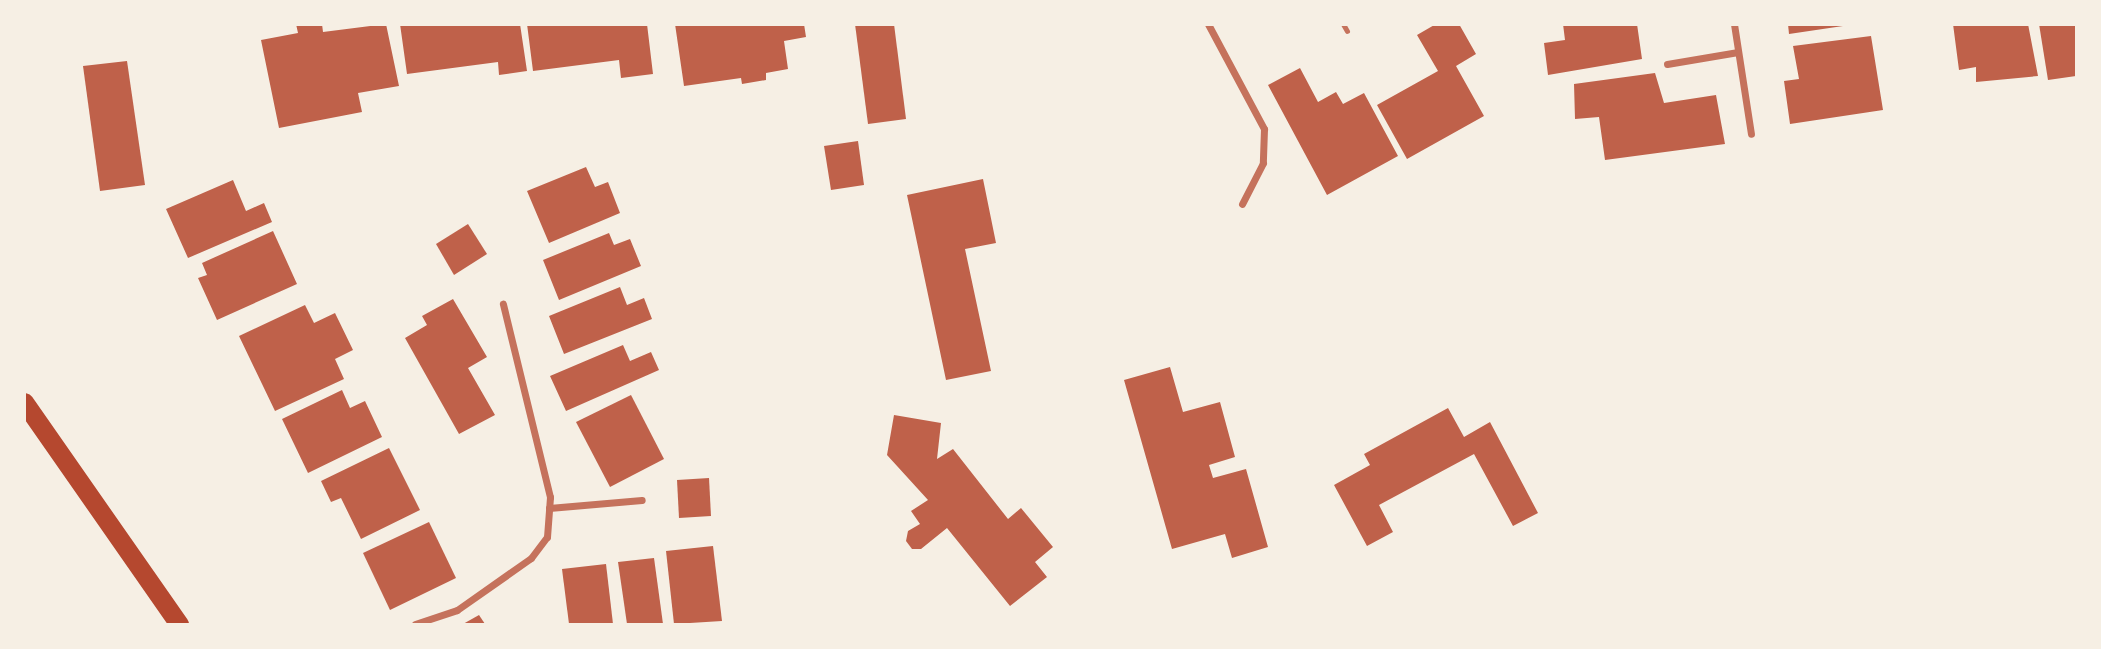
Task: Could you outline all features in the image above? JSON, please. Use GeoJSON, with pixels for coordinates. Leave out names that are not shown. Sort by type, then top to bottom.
{"type":"FeatureCollection","features":[{"type":"Feature","properties":{"kind":"highway"},"geometry":{"type":"LineString","coordinates":[[24,402],[179,625]]}},
{"type":"Feature","properties":{"kind":"street"},"geometry":{"type":"LineString","coordinates":[[1209,24],[1264,129],[1263,163],[1242,204]]}},
{"type":"Feature","properties":{"kind":"street"},"geometry":{"type":"LineString","coordinates":[[1734,24],[1751,134]]}},
{"type":"Feature","properties":{"kind":"street"},"geometry":{"type":"LineString","coordinates":[[1667,64],[1738,52]]}},
{"type":"Feature","properties":{"kind":"street"},"geometry":{"type":"LineString","coordinates":[[415,625],[457,610],[531,558],[547,537],[549,508],[503,304]]}},
{"type":"Feature","properties":{"kind":"street"},"geometry":{"type":"LineString","coordinates":[[549,508],[642,499]]}},
{"type":"Feature","properties":{"kind":"lane"},"geometry":{"type":"LineString","coordinates":[[1343,24],[1347,31]]}},
{"type":"Feature","properties":{"kind":"building"},"geometry":{"type":"Polygon","coordinates":[[[296,24],[322,24],[323,32],[386,24],[399,86],[358,93],[362,112],[279,128],[261,40],[298,33],[296,24]]]}},
{"type":"Feature","properties":{"kind":"building"},"geometry":{"type":"Polygon","coordinates":[[[400,24],[520,24],[527,71],[499,75],[498,62],[407,74],[400,24]]]}},
{"type":"Feature","properties":{"kind":"building"},"geometry":{"type":"Polygon","coordinates":[[[527,24],[647,24],[653,74],[621,78],[619,60],[533,71],[527,24]]]}},
{"type":"Feature","properties":{"kind":"building"},"geometry":{"type":"Polygon","coordinates":[[[675,24],[804,24],[806,37],[784,41],[788,69],[766,73],[766,80],[742,84],[741,78],[684,86],[675,24]]]}},
{"type":"Feature","properties":{"kind":"building"},"geometry":{"type":"Polygon","coordinates":[[[855,24],[894,24],[906,119],[868,124],[855,24]]]}},
{"type":"Feature","properties":{"kind":"building"},"geometry":{"type":"Polygon","coordinates":[[[1436,24],[1459,24],[1476,54],[1456,66],[1484,116],[1407,159],[1377,105],[1438,71],[1417,35],[1436,24]]]}},
{"type":"Feature","properties":{"kind":"building"},"geometry":{"type":"Polygon","coordinates":[[[1563,24],[1637,24],[1642,59],[1548,75],[1544,43],[1565,40],[1563,24]]]}},
{"type":"Feature","properties":{"kind":"building"},"geometry":{"type":"Polygon","coordinates":[[[1788,24],[1843,24],[1843,26],[1789,34],[1788,24]]]}},
{"type":"Feature","properties":{"kind":"building"},"geometry":{"type":"Polygon","coordinates":[[[1953,24],[2028,24],[2038,76],[1976,82],[1976,67],[1959,70],[1953,24]]]}},
{"type":"Feature","properties":{"kind":"building"},"geometry":{"type":"Polygon","coordinates":[[[2039,24],[2076,24],[2076,76],[2048,80],[2039,24]]]}},
{"type":"Feature","properties":{"kind":"building"},"geometry":{"type":"Polygon","coordinates":[[[1871,36],[1883,110],[1790,124],[1784,81],[1799,79],[1793,46],[1871,36]]]}},
{"type":"Feature","properties":{"kind":"building"},"geometry":{"type":"Polygon","coordinates":[[[127,61],[145,185],[100,191],[83,66],[127,61]]]}},
{"type":"Feature","properties":{"kind":"building"},"geometry":{"type":"Polygon","coordinates":[[[1300,68],[1318,102],[1336,92],[1343,104],[1364,93],[1398,156],[1327,195],[1268,85],[1300,68]]]}},
{"type":"Feature","properties":{"kind":"building"},"geometry":{"type":"Polygon","coordinates":[[[1655,73],[1664,103],[1716,95],[1725,144],[1605,160],[1599,117],[1575,119],[1574,84],[1655,73]]]}},
{"type":"Feature","properties":{"kind":"building"},"geometry":{"type":"Polygon","coordinates":[[[858,141],[864,185],[831,190],[824,146],[858,141]]]}},
{"type":"Feature","properties":{"kind":"building"},"geometry":{"type":"Polygon","coordinates":[[[586,167],[595,187],[608,182],[620,213],[549,243],[527,191],[586,167]]]}},
{"type":"Feature","properties":{"kind":"building"},"geometry":{"type":"Polygon","coordinates":[[[983,179],[996,243],[965,249],[991,371],[946,380],[907,195],[983,179]]]}},
{"type":"Feature","properties":{"kind":"building"},"geometry":{"type":"Polygon","coordinates":[[[233,180],[246,211],[264,203],[272,222],[188,258],[166,209],[233,180]]]}},
{"type":"Feature","properties":{"kind":"building"},"geometry":{"type":"Polygon","coordinates":[[[468,224],[487,254],[454,275],[436,244],[468,224]]]}},
{"type":"Feature","properties":{"kind":"building"},"geometry":{"type":"Polygon","coordinates":[[[273,231],[297,284],[217,320],[198,278],[207,275],[202,263],[273,231]]]}},
{"type":"Feature","properties":{"kind":"building"},"geometry":{"type":"Polygon","coordinates":[[[609,233],[614,245],[630,239],[641,266],[559,300],[543,260],[609,233]]]}},
{"type":"Feature","properties":{"kind":"building"},"geometry":{"type":"Polygon","coordinates":[[[620,287],[627,305],[644,298],[652,319],[564,354],[549,316],[620,287]]]}},
{"type":"Feature","properties":{"kind":"building"},"geometry":{"type":"Polygon","coordinates":[[[453,299],[487,357],[468,368],[495,415],[459,434],[405,338],[427,325],[422,316],[453,299]]]}},
{"type":"Feature","properties":{"kind":"building"},"geometry":{"type":"Polygon","coordinates":[[[305,305],[314,323],[335,313],[353,350],[335,359],[344,379],[275,411],[239,336],[305,305]]]}},
{"type":"Feature","properties":{"kind":"building"},"geometry":{"type":"Polygon","coordinates":[[[623,345],[630,361],[651,352],[659,370],[566,411],[550,376],[623,345]]]}},
{"type":"Feature","properties":{"kind":"building"},"geometry":{"type":"Polygon","coordinates":[[[1170,367],[1183,412],[1220,402],[1235,457],[1209,465],[1213,478],[1246,469],[1268,547],[1232,558],[1225,534],[1172,549],[1124,380],[1170,367]]]}},
{"type":"Feature","properties":{"kind":"building"},"geometry":{"type":"Polygon","coordinates":[[[342,390],[350,408],[365,401],[382,437],[308,473],[282,419],[342,390]]]}},
{"type":"Feature","properties":{"kind":"building"},"geometry":{"type":"Polygon","coordinates":[[[631,395],[664,459],[610,487],[576,422],[631,395]]]}},
{"type":"Feature","properties":{"kind":"building"},"geometry":{"type":"Polygon","coordinates":[[[1448,408],[1464,437],[1490,422],[1538,513],[1513,526],[1474,454],[1379,505],[1393,532],[1367,546],[1334,485],[1370,465],[1364,454],[1448,408]]]}},
{"type":"Feature","properties":{"kind":"building"},"geometry":{"type":"Polygon","coordinates":[[[894,415],[941,423],[937,459],[953,449],[1008,519],[1021,508],[1053,547],[1035,562],[1047,577],[1010,606],[947,528],[921,549],[912,549],[906,541],[908,531],[920,524],[911,511],[928,500],[887,455],[894,415]]]}},
{"type":"Feature","properties":{"kind":"building"},"geometry":{"type":"Polygon","coordinates":[[[389,448],[420,510],[361,539],[341,498],[331,502],[321,481],[389,448]]]}},
{"type":"Feature","properties":{"kind":"building"},"geometry":{"type":"Polygon","coordinates":[[[709,478],[711,516],[679,518],[677,480],[709,478]]]}},
{"type":"Feature","properties":{"kind":"building"},"geometry":{"type":"Polygon","coordinates":[[[429,522],[456,578],[390,610],[363,553],[429,522]]]}},
{"type":"Feature","properties":{"kind":"building"},"geometry":{"type":"Polygon","coordinates":[[[713,546],[722,621],[674,624],[666,551],[713,546]]]}},
{"type":"Feature","properties":{"kind":"building"},"geometry":{"type":"Polygon","coordinates":[[[654,558],[663,624],[627,624],[618,562],[654,558]]]}},
{"type":"Feature","properties":{"kind":"building"},"geometry":{"type":"Polygon","coordinates":[[[606,564],[613,624],[569,624],[562,569],[606,564]]]}},
{"type":"Feature","properties":{"kind":"building"},"geometry":{"type":"Polygon","coordinates":[[[479,615],[485,624],[463,624],[479,615]]]}}]}
